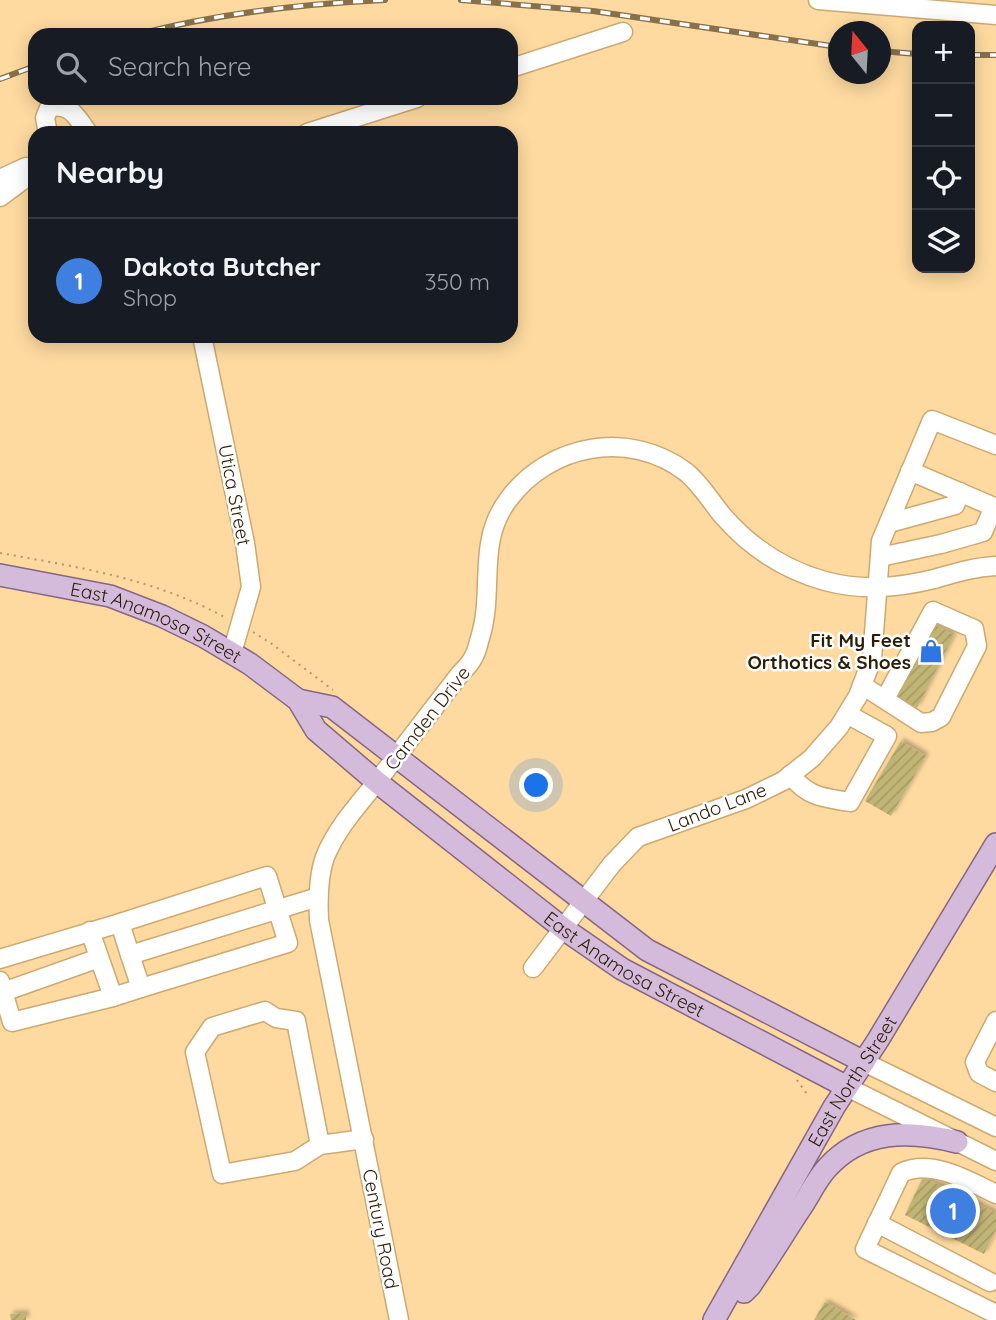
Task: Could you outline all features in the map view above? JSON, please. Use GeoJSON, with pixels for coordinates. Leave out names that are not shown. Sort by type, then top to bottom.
{"type":"FeatureCollection","features":[{"type":"Feature","properties":{"kind":"main road","name":"East Anamosa Street"},"geometry":{"type":"LineString","coordinates":[[0,575],[110,596],[162,616],[232,653],[298,700],[316,730],[377,782],[564,929],[622,969],[848,1087]]}},
{"type":"Feature","properties":{"kind":"main road","name":"East Anamosa Street"},"geometry":{"type":"LineString","coordinates":[[298,700],[332,707],[647,950],[864,1062]]}},
{"type":"Feature","properties":{"kind":"main road","name":"East North Street"},"geometry":{"type":"LineString","coordinates":[[718,1314],[834,1107],[996,844]]}},
{"type":"Feature","properties":{"kind":"main road"},"geometry":{"type":"LineString","coordinates":[[718,1314],[750,1286],[827,1168],[854,1147],[872,1139],[901,1133],[957,1142]]}},
{"type":"Feature","properties":{"kind":"street"},"geometry":{"type":"LineString","coordinates":[[818,0],[996,15]]}},
{"type":"Feature","properties":{"kind":"street"},"geometry":{"type":"LineString","coordinates":[[518,66],[624,32]]}},
{"type":"Feature","properties":{"kind":"street"},"geometry":{"type":"LineString","coordinates":[[47,126],[45,118],[49,108],[58,105],[68,108],[82,126]]}},
{"type":"Feature","properties":{"kind":"street"},"geometry":{"type":"LineString","coordinates":[[329,126],[394,105]]}},
{"type":"Feature","properties":{"kind":"street"},"geometry":{"type":"LineString","coordinates":[[0,179],[28,165]]}},
{"type":"Feature","properties":{"kind":"street"},"geometry":{"type":"LineString","coordinates":[[0,197],[28,176]]}},
{"type":"Feature","properties":{"kind":"street","name":"Utica Street"},"geometry":{"type":"LineString","coordinates":[[203,343],[245,543],[251,587],[232,653]]}},
{"type":"Feature","properties":{"kind":"street","name":"Lando Lane"},"geometry":{"type":"LineString","coordinates":[[533,968],[612,864],[638,837],[746,799],[790,775],[812,758],[847,714],[872,659],[881,541],[932,420],[996,445]]}},
{"type":"Feature","properties":{"kind":"street","name":"Camden Drive"},"geometry":{"type":"LineString","coordinates":[[364,1139],[319,919],[318,897],[325,858],[344,822],[474,657],[485,623],[488,547],[500,512],[531,475],[562,456],[580,450],[611,447],[647,453],[687,473],[742,535],[779,562],[826,581],[876,589],[996,566]]}},
{"type":"Feature","properties":{"kind":"street"},"geometry":{"type":"LineString","coordinates":[[880,557],[983,532],[994,507],[910,471]]}},
{"type":"Feature","properties":{"kind":"street"},"geometry":{"type":"LineString","coordinates":[[889,523],[955,505],[960,492]]}},
{"type":"Feature","properties":{"kind":"street"},"geometry":{"type":"LineString","coordinates":[[862,685],[921,723],[932,722],[941,717],[977,646],[974,629],[933,611],[885,699]]}},
{"type":"Feature","properties":{"kind":"street"},"geometry":{"type":"LineString","coordinates":[[790,775],[802,789],[813,796],[850,802],[887,736],[847,714]]}},
{"type":"Feature","properties":{"kind":"street"},"geometry":{"type":"LineString","coordinates":[[0,959],[267,876],[288,943],[113,997],[12,1022],[2,986],[99,958]]}},
{"type":"Feature","properties":{"kind":"street"},"geometry":{"type":"LineString","coordinates":[[130,955],[318,897]]}},
{"type":"Feature","properties":{"kind":"street"},"geometry":{"type":"LineString","coordinates":[[120,923],[141,988]]}},
{"type":"Feature","properties":{"kind":"street"},"geometry":{"type":"LineString","coordinates":[[90,931],[113,997]]}},
{"type":"Feature","properties":{"kind":"street"},"geometry":{"type":"LineString","coordinates":[[320,1145],[296,1021],[276,1018],[265,1011],[212,1027],[195,1052],[222,1174],[295,1161],[320,1145],[364,1139]]}},
{"type":"Feature","properties":{"kind":"street"},"geometry":{"type":"LineString","coordinates":[[996,1021],[975,1062],[979,1073],[996,1082]]}},
{"type":"Feature","properties":{"kind":"street","name":"East Anamosa Street"},"geometry":{"type":"LineString","coordinates":[[864,1062],[996,1127]]}},
{"type":"Feature","properties":{"kind":"street","name":"East Anamosa Street"},"geometry":{"type":"LineString","coordinates":[[848,1087],[996,1161]]}},
{"type":"Feature","properties":{"kind":"street","name":"Century Road"},"geometry":{"type":"LineString","coordinates":[[364,1139],[399,1320]]}},
{"type":"Feature","properties":{"kind":"street"},"geometry":{"type":"LineString","coordinates":[[996,1194],[945,1170],[908,1169],[901,1173],[865,1249],[996,1314]]}},
{"type":"Feature","properties":{"kind":"street"},"geometry":{"type":"LineString","coordinates":[[877,1223],[993,1276],[978,1305]]}},
{"type":"Feature","properties":{"kind":"path"},"geometry":{"type":"LineString","coordinates":[[0,553],[118,576],[203,605],[226,618]]}},
{"type":"Feature","properties":{"kind":"path"},"geometry":{"type":"LineString","coordinates":[[249,630],[272,644],[339,695]]}},
{"type":"Feature","properties":{"kind":"building"},"geometry":{"type":"Polygon","coordinates":[[[931,623],[954,635],[917,708],[894,697],[931,623]]]}},
{"type":"Feature","properties":{"kind":"building"},"geometry":{"type":"Polygon","coordinates":[[[901,741],[926,756],[891,816],[865,801],[901,741]]]}},
{"type":"Feature","properties":{"kind":"building"},"geometry":{"type":"Polygon","coordinates":[[[923,1177],[996,1213],[996,1229],[984,1254],[905,1215],[923,1177]]]}},
{"type":"Feature","properties":{"kind":"building"},"geometry":{"type":"Polygon","coordinates":[[[825,1302],[838,1309],[856,1320],[814,1320],[825,1302]]]}},
{"type":"Feature","properties":{"kind":"building"},"geometry":{"type":"Polygon","coordinates":[[[26,1313],[26,1320],[11,1320],[10,1314],[26,1313]]]}},
{"type":"Feature","properties":{"kind":"railway"},"geometry":{"type":"LineString","coordinates":[[163,28],[259,11],[385,0]]}},
{"type":"Feature","properties":{"kind":"railway"},"geometry":{"type":"LineString","coordinates":[[461,0],[593,11],[828,46]]}},
{"type":"Feature","properties":{"kind":"railway"},"geometry":{"type":"LineString","coordinates":[[891,52],[912,54]]}},
{"type":"Feature","properties":{"kind":"railway"},"geometry":{"type":"LineString","coordinates":[[975,55],[996,55]]}},
{"type":"Feature","properties":{"kind":"railway"},"geometry":{"type":"LineString","coordinates":[[0,79],[28,69]]}},
{"type":"Feature","properties":{"kind":"place","name":"Fit My Feet Orthotics & Shoes"},"geometry":{"type":"Point","coordinates":[931,651]}},
{"type":"Feature","properties":{"kind":"place","name":"Dakota Butcher"},"geometry":{"type":"Point","coordinates":[953,1211]}}]}
